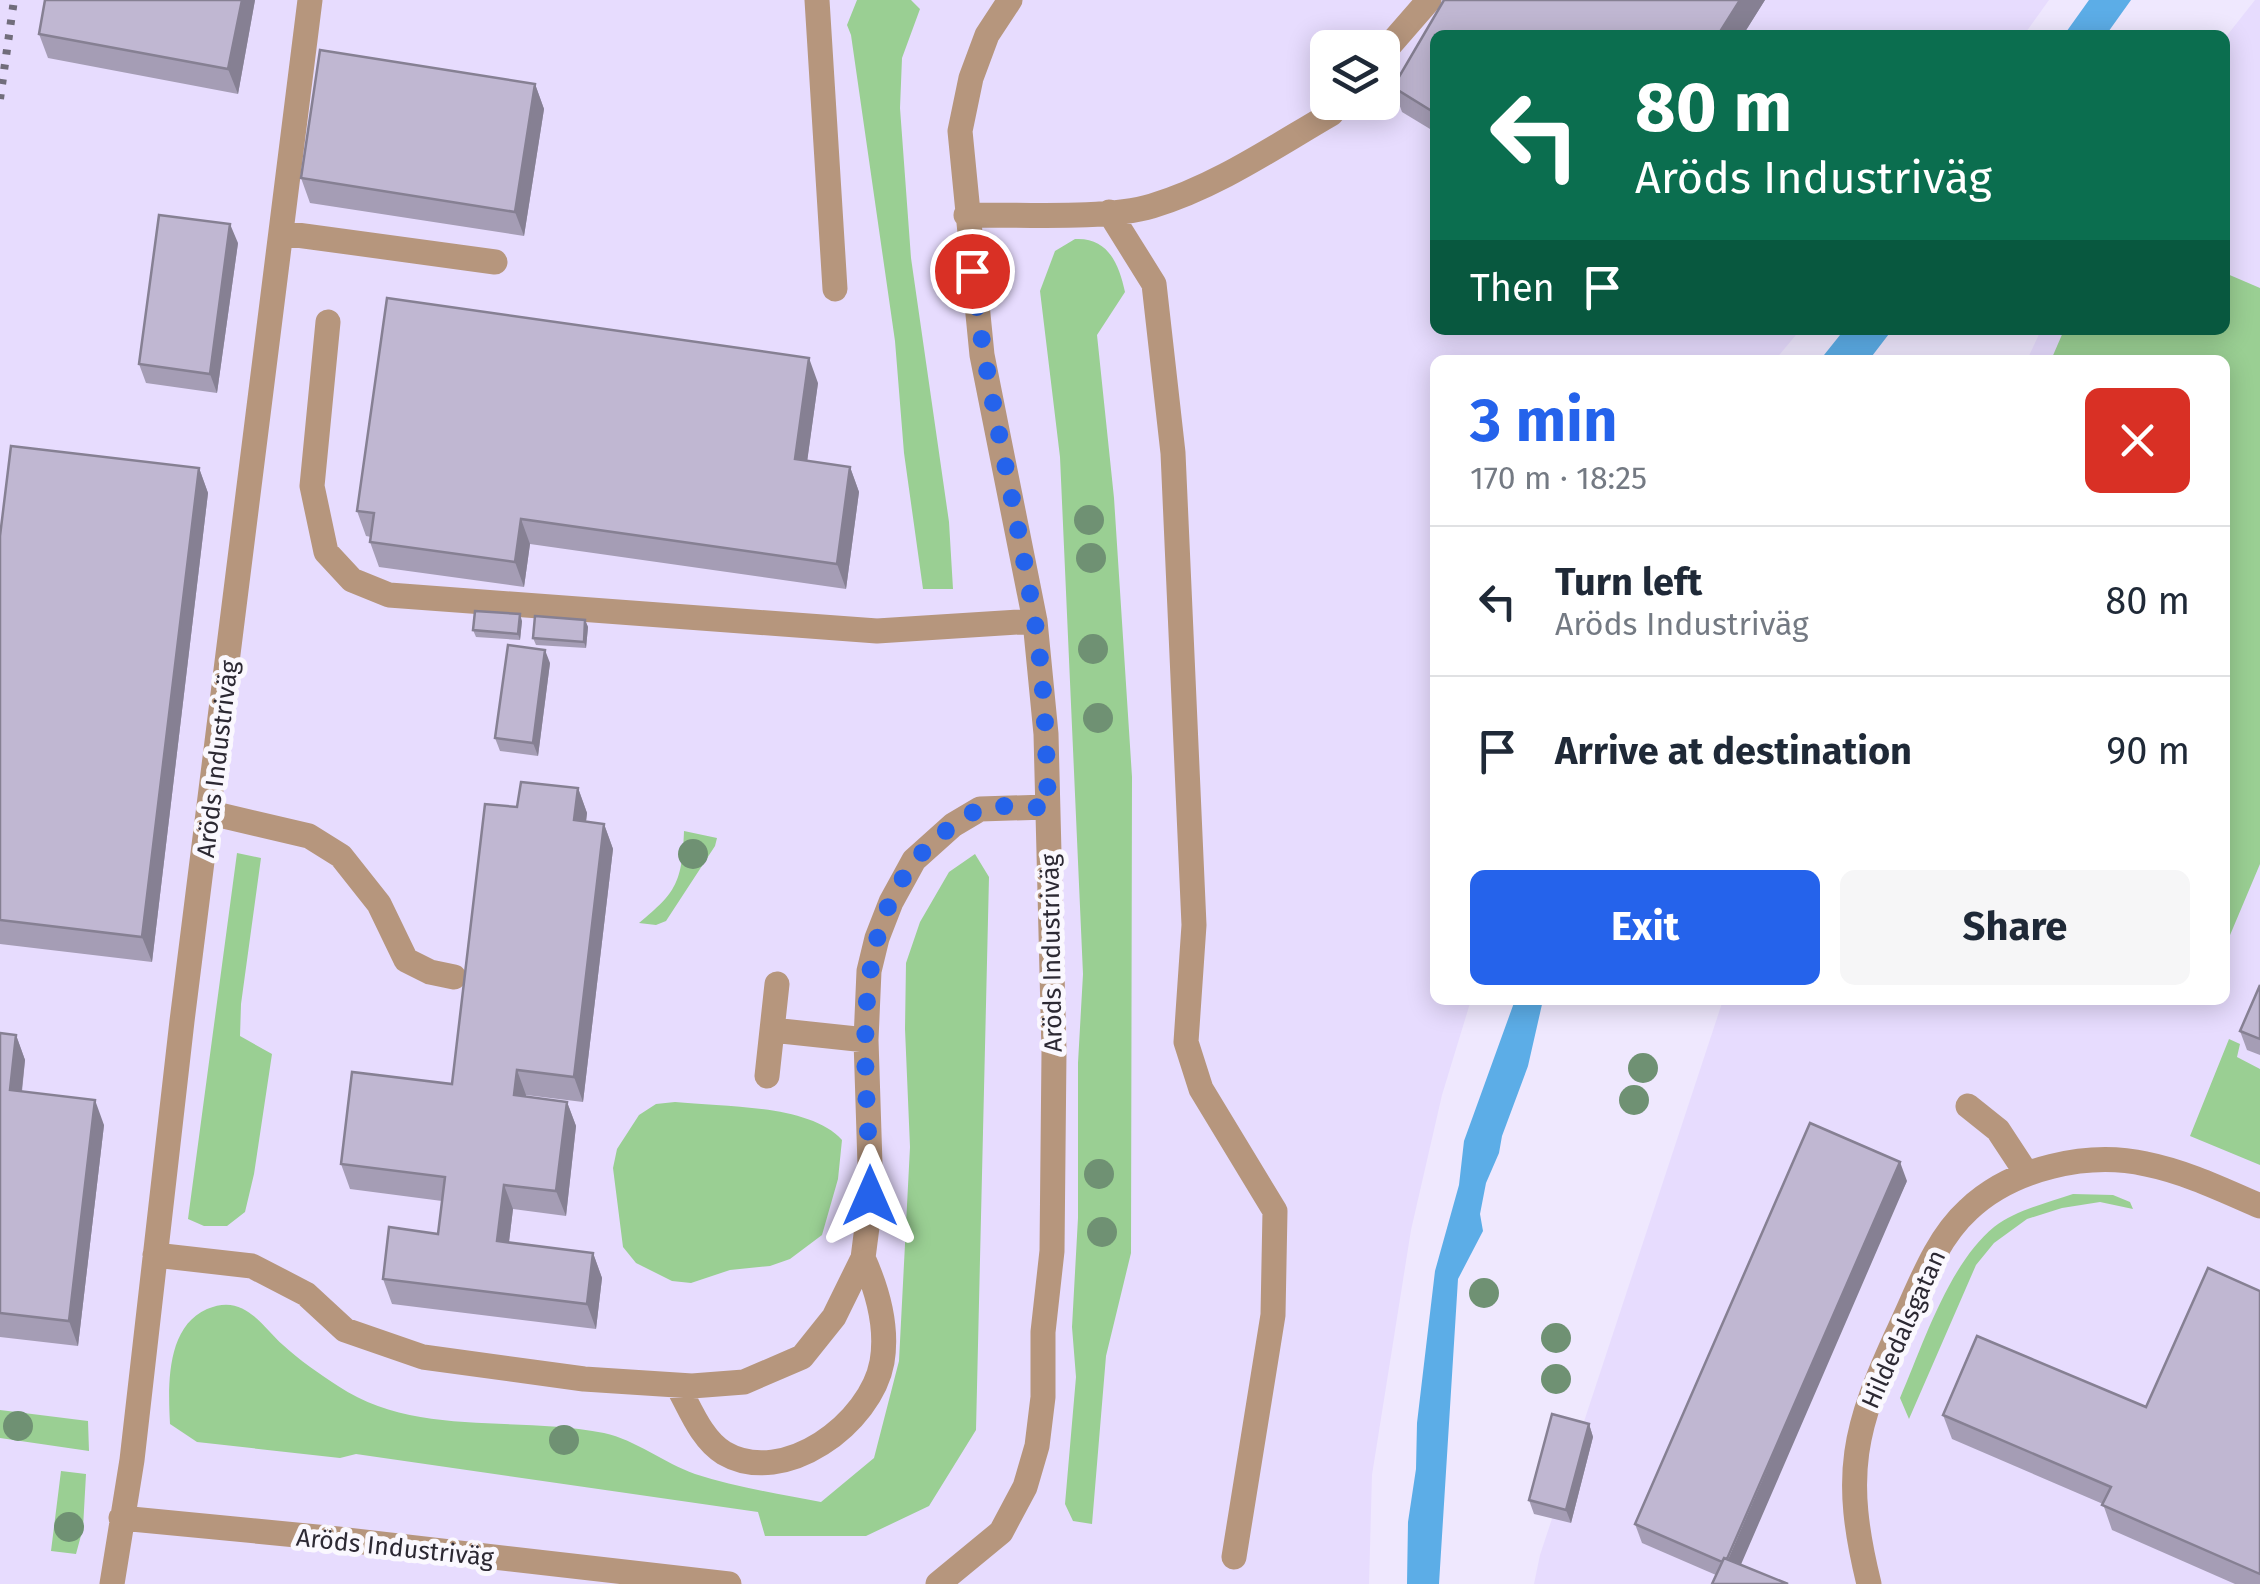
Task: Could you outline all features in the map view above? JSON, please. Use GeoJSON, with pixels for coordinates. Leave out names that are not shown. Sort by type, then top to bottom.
{"type":"FeatureCollection","features":[{"type":"Feature","properties":{"kind":"street","name":"Aröds Industriväg"},"geometry":{"type":"LineString","coordinates":[[112,1584],[132,1460],[310,0]]}},
{"type":"Feature","properties":{"kind":"street"},"geometry":{"type":"LineString","coordinates":[[817,0],[834,289]]}},
{"type":"Feature","properties":{"kind":"street","name":"Aröds Industriväg"},"geometry":{"type":"LineString","coordinates":[[938,1584],[1001,1532],[1018,1507],[1037,1446],[1052,1251],[1054,1052],[1046,734],[1035,621],[982,355],[960,131],[970,78],[988,35],[1010,0]]}},
{"type":"Feature","properties":{"kind":"street"},"geometry":{"type":"LineString","coordinates":[[1400,34],[1430,0]]}},
{"type":"Feature","properties":{"kind":"street"},"geometry":{"type":"LineString","coordinates":[[966,215],[1148,208],[1217,179],[1320,120]]}},
{"type":"Feature","properties":{"kind":"street"},"geometry":{"type":"LineString","coordinates":[[1109,212],[1154,284],[1173,453],[1194,925],[1186,1042],[1201,1089],[1276,1211],[1274,1316],[1234,1557]]}},
{"type":"Feature","properties":{"kind":"street"},"geometry":{"type":"LineString","coordinates":[[282,232],[495,262]]}},
{"type":"Feature","properties":{"kind":"street"},"geometry":{"type":"LineString","coordinates":[[328,322],[312,486],[326,552],[352,580],[389,594],[876,631],[1035,621]]}},
{"type":"Feature","properties":{"kind":"street"},"geometry":{"type":"LineString","coordinates":[[155,1255],[252,1266],[306,1294],[344,1330],[424,1357],[584,1378],[677,1385],[744,1382],[802,1357],[834,1316],[863,1258],[870,1196],[866,1040],[869,971],[891,902],[914,860],[953,825],[980,809],[1048,808]]}},
{"type":"Feature","properties":{"kind":"street"},"geometry":{"type":"LineString","coordinates":[[210,813],[309,836],[341,856],[378,904],[406,960],[430,972],[454,976]]}},
{"type":"Feature","properties":{"kind":"street"},"geometry":{"type":"LineString","coordinates":[[766,1076],[778,984]]}},
{"type":"Feature","properties":{"kind":"street"},"geometry":{"type":"LineString","coordinates":[[772,1030],[866,1040]]}},
{"type":"Feature","properties":{"kind":"street"},"geometry":{"type":"LineString","coordinates":[[1968,1106],[1998,1130],[2027,1174]]}},
{"type":"Feature","properties":{"kind":"street","name":"Hildedalsgatan"},"geometry":{"type":"LineString","coordinates":[[1869,1584],[1856,1530],[1852,1483],[1870,1392],[1938,1248],[1968,1209],[2027,1174],[2102,1160],[2144,1163],[2188,1175],[2260,1206]]}},
{"type":"Feature","properties":{"kind":"street"},"geometry":{"type":"LineString","coordinates":[[677,1385],[707,1439],[725,1454],[753,1464],[787,1462],[832,1437],[874,1387],[882,1361],[878,1293],[863,1258]]}},
{"type":"Feature","properties":{"kind":"street","name":"Aröds Industriväg"},"geometry":{"type":"LineString","coordinates":[[121,1518],[730,1584]]}},
{"type":"Feature","properties":{"kind":"shaded area"},"geometry":{"type":"Polygon","coordinates":[[[0,0],[2049,0],[2028,30],[1430,30],[1430,335],[1796,335],[1779,355],[1430,355],[1430,1005],[1469,1005],[1442,1095],[1411,1230],[1372,1475],[1369,1584],[0,1584],[0,0]]]}},
{"type":"Feature","properties":{"kind":"shaded area"},"geometry":{"type":"Polygon","coordinates":[[[2255,0],[2260,0],[2260,1584],[1534,1584],[1540,1555],[1721,1005],[2230,1005],[2230,355],[2029,355],[2039,335],[2230,335],[2230,32],[2255,0]]]}},
{"type":"Feature","properties":{"kind":"green space"},"geometry":{"type":"Polygon","coordinates":[[[857,0],[911,0],[920,9],[902,58],[900,108],[911,258],[949,522],[953,589],[923,589],[904,453],[895,341],[847,25],[857,0]]]}},
{"type":"Feature","properties":{"kind":"green space"},"geometry":{"type":"Polygon","coordinates":[[[1075,239],[1096,242],[1110,254],[1125,292],[1097,335],[1114,498],[1132,777],[1131,1253],[1106,1356],[1092,1524],[1073,1521],[1065,1504],[1076,1377],[1072,1327],[1083,974],[1060,457],[1040,291],[1055,251],[1075,239]]]}},
{"type":"Feature","properties":{"kind":"green space"},"geometry":{"type":"Polygon","coordinates":[[[2230,275],[2260,288],[2260,864],[2230,935],[2230,355],[2053,355],[2062,335],[2230,335],[2230,275]]]}},
{"type":"Feature","properties":{"kind":"green space"},"geometry":{"type":"Polygon","coordinates":[[[684,831],[717,838],[715,846],[666,921],[656,925],[639,923],[662,903],[675,884],[684,831]]]}},
{"type":"Feature","properties":{"kind":"green space"},"geometry":{"type":"Polygon","coordinates":[[[237,853],[261,858],[240,1036],[272,1054],[245,1212],[227,1226],[204,1226],[188,1219],[237,853]]]}},
{"type":"Feature","properties":{"kind":"green space"},"geometry":{"type":"Polygon","coordinates":[[[975,854],[989,877],[976,1430],[929,1506],[866,1536],[765,1536],[758,1512],[356,1454],[340,1458],[197,1442],[170,1424],[172,1359],[184,1329],[207,1309],[231,1305],[251,1314],[289,1351],[338,1386],[400,1413],[604,1433],[695,1474],[821,1502],[874,1458],[899,1361],[910,1147],[906,963],[920,922],[949,872],[975,854]]]}},
{"type":"Feature","properties":{"kind":"green space"},"geometry":{"type":"Polygon","coordinates":[[[2229,1039],[2240,1044],[2237,1057],[2260,1069],[2260,1165],[2190,1136],[2229,1039]]]}},
{"type":"Feature","properties":{"kind":"green space"},"geometry":{"type":"Polygon","coordinates":[[[675,1102],[787,1113],[828,1128],[842,1140],[838,1179],[822,1235],[790,1259],[770,1266],[730,1270],[691,1283],[672,1281],[636,1263],[623,1247],[613,1168],[617,1149],[639,1115],[656,1104],[675,1102]]]}},
{"type":"Feature","properties":{"kind":"green space"},"geometry":{"type":"Polygon","coordinates":[[[2073,1194],[2113,1195],[2130,1202],[2133,1209],[2100,1202],[2062,1208],[2027,1219],[1994,1243],[1976,1265],[1909,1419],[1900,1398],[1938,1307],[1963,1262],[2003,1221],[2073,1194]]]}},
{"type":"Feature","properties":{"kind":"green space"},"geometry":{"type":"Polygon","coordinates":[[[0,1410],[88,1421],[89,1451],[0,1438],[0,1410]]]}},
{"type":"Feature","properties":{"kind":"green space"},"geometry":{"type":"Polygon","coordinates":[[[61,1471],[86,1474],[83,1528],[76,1554],[51,1551],[61,1471]]]}},
{"type":"Feature","properties":{"kind":"water"},"geometry":{"type":"Polygon","coordinates":[[[2089,0],[2131,0],[2110,30],[2068,30],[2089,0]]]}},
{"type":"Feature","properties":{"kind":"water"},"geometry":{"type":"Polygon","coordinates":[[[1840,335],[1888,335],[1873,355],[1824,355],[1840,335]]]}},
{"type":"Feature","properties":{"kind":"water"},"geometry":{"type":"Polygon","coordinates":[[[1513,1005],[1542,1005],[1528,1066],[1486,1183],[1480,1214],[1483,1231],[1458,1279],[1439,1584],[1407,1584],[1408,1522],[1435,1271],[1459,1185],[1464,1141],[1513,1005]]]}},
{"type":"Feature","properties":{"kind":"building"},"geometry":{"type":"Polygon","coordinates":[[[45,0],[242,0],[228,69],[39,34],[45,0]]]}},
{"type":"Feature","properties":{"kind":"building"},"geometry":{"type":"Polygon","coordinates":[[[1444,0],[1740,0],[1721,30],[1430,30],[1430,110],[1400,91],[1400,75],[1444,0]]]}},
{"type":"Feature","properties":{"kind":"building"},"geometry":{"type":"Polygon","coordinates":[[[320,50],[535,84],[515,212],[301,178],[320,50]]]}},
{"type":"Feature","properties":{"kind":"building"},"geometry":{"type":"Polygon","coordinates":[[[159,215],[230,224],[210,374],[139,364],[159,215]]]}},
{"type":"Feature","properties":{"kind":"building"},"geometry":{"type":"Polygon","coordinates":[[[387,298],[809,358],[795,459],[850,467],[837,564],[521,519],[515,562],[370,542],[374,513],[357,511],[387,298]]]}},
{"type":"Feature","properties":{"kind":"building"},"geometry":{"type":"Polygon","coordinates":[[[11,446],[199,468],[142,937],[0,920],[0,536],[11,446]]]}},
{"type":"Feature","properties":{"kind":"building"},"geometry":{"type":"Polygon","coordinates":[[[475,611],[520,614],[518,634],[473,630],[475,611]]]}},
{"type":"Feature","properties":{"kind":"building"},"geometry":{"type":"Polygon","coordinates":[[[535,616],[585,620],[584,642],[533,638],[535,616]]]}},
{"type":"Feature","properties":{"kind":"building"},"geometry":{"type":"Polygon","coordinates":[[[508,645],[545,650],[533,743],[495,738],[508,645]]]}},
{"type":"Feature","properties":{"kind":"building"},"geometry":{"type":"Polygon","coordinates":[[[521,782],[578,788],[574,820],[604,824],[574,1077],[517,1070],[514,1095],[567,1102],[556,1191],[504,1185],[497,1241],[593,1253],[587,1304],[383,1279],[389,1227],[438,1234],[445,1177],[341,1164],[352,1072],[452,1084],[485,804],[517,807],[521,782]]]}},
{"type":"Feature","properties":{"kind":"building"},"geometry":{"type":"Polygon","coordinates":[[[2260,985],[2260,1039],[2240,1031],[2260,985]]]}},
{"type":"Feature","properties":{"kind":"building"},"geometry":{"type":"Polygon","coordinates":[[[0,1033],[16,1035],[10,1090],[95,1100],[69,1321],[0,1313],[0,1033]]]}},
{"type":"Feature","properties":{"kind":"building"},"geometry":{"type":"Polygon","coordinates":[[[1810,1123],[1900,1162],[1727,1559],[1722,1562],[1635,1524],[1810,1123]]]}},
{"type":"Feature","properties":{"kind":"building"},"geometry":{"type":"Polygon","coordinates":[[[2208,1268],[2260,1291],[2260,1574],[2102,1505],[2111,1487],[1943,1415],[1977,1336],[2146,1407],[2208,1268]]]}},
{"type":"Feature","properties":{"kind":"building"},"geometry":{"type":"Polygon","coordinates":[[[1552,1414],[1589,1424],[1566,1510],[1529,1500],[1552,1414]]]}},
{"type":"Feature","properties":{"kind":"building"},"geometry":{"type":"Polygon","coordinates":[[[1724,1558],[1788,1584],[1712,1584],[1724,1558]]]}},
{"type":"Feature","properties":{"kind":"railway"},"geometry":{"type":"LineString","coordinates":[[0,99],[14,0]]}},
{"type":"Feature","properties":{"kind":"route"},"geometry":{"type":"LineString","coordinates":[[870,1196],[866,1040],[869,971],[891,902],[914,860],[953,825],[980,809],[1048,808],[1046,734],[1035,621],[982,355],[972,271]]}}]}
